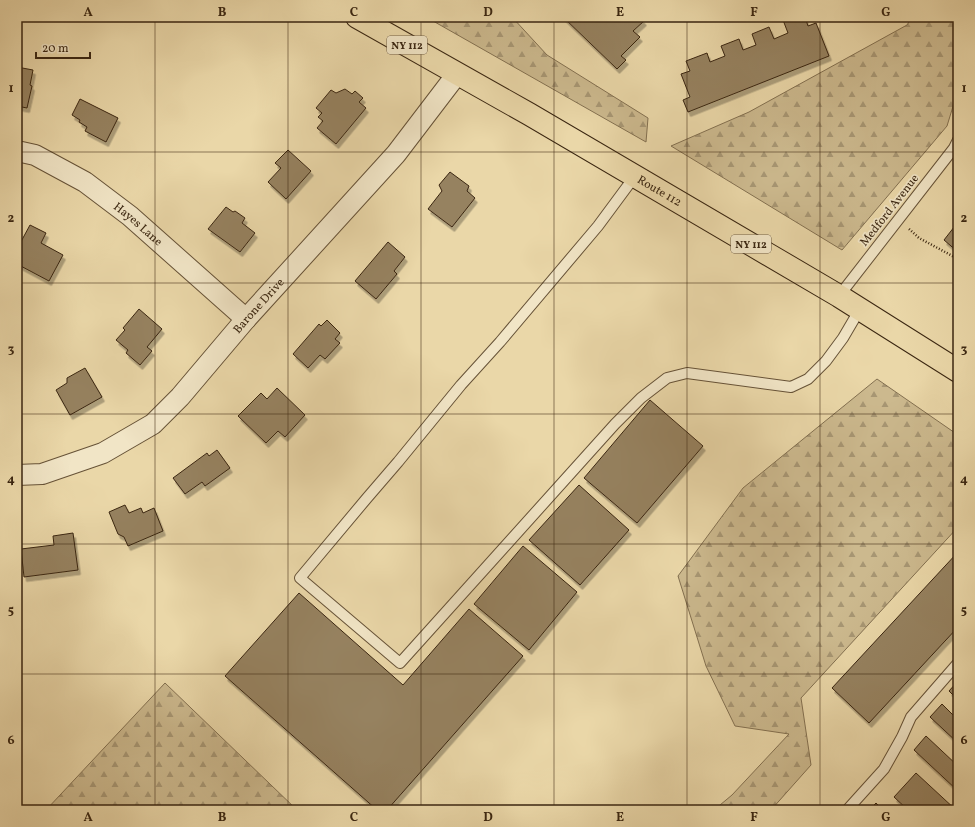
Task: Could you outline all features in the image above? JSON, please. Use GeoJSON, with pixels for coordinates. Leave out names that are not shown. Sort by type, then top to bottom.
{"type":"FeatureCollection","features":[{"type":"Feature","properties":{"kind":"main road","name":"Route 112"},"geometry":{"type":"LineString","coordinates":[[357,17],[529,114],[839,296],[958,371]]}},
{"type":"Feature","properties":{"kind":"street","name":"Barone Drive"},"geometry":{"type":"LineString","coordinates":[[17,475],[42,474],[103,453],[153,424],[180,397],[246,319],[396,154],[457,74]]}},
{"type":"Feature","properties":{"kind":"street","name":"Hayes Lane"},"geometry":{"type":"LineString","coordinates":[[17,151],[35,155],[85,182],[130,216],[246,319]]}},
{"type":"Feature","properties":{"kind":"lane","name":"Medford Avenue"},"geometry":{"type":"LineString","coordinates":[[839,296],[954,148],[958,140]]}},
{"type":"Feature","properties":{"kind":"lane"},"geometry":{"type":"LineString","coordinates":[[635,176],[598,226],[510,331],[461,385],[300,578],[400,663],[615,424],[641,398],[667,378],[687,373],[791,387],[808,379],[826,361],[860,309]]}},
{"type":"Feature","properties":{"kind":"lane"},"geometry":{"type":"LineString","coordinates":[[847,810],[884,769],[902,737],[911,717],[958,663]]}},
{"type":"Feature","properties":{"kind":"path"},"geometry":{"type":"LineString","coordinates":[[898,220],[919,238],[958,259]]}},
{"type":"Feature","properties":{"kind":"green space"},"geometry":{"type":"Polygon","coordinates":[[[426,17],[512,17],[547,55],[648,118],[646,142],[426,17]]]}},
{"type":"Feature","properties":{"kind":"green space"},"geometry":{"type":"Polygon","coordinates":[[[912,17],[958,17],[958,90],[947,126],[842,250],[671,146],[749,112],[907,25],[912,17]]]}},
{"type":"Feature","properties":{"kind":"green space"},"geometry":{"type":"Polygon","coordinates":[[[877,379],[958,435],[958,527],[801,698],[811,765],[771,810],[714,810],[732,795],[789,734],[735,726],[706,666],[678,576],[743,488],[877,379]]]}},
{"type":"Feature","properties":{"kind":"green space"},"geometry":{"type":"Polygon","coordinates":[[[165,683],[297,810],[46,810],[165,683]]]}},
{"type":"Feature","properties":{"kind":"building"},"geometry":{"type":"Polygon","coordinates":[[[563,17],[640,17],[644,21],[633,31],[640,37],[621,56],[626,60],[617,69],[563,17]]]}},
{"type":"Feature","properties":{"kind":"building"},"geometry":{"type":"Polygon","coordinates":[[[789,17],[805,17],[808,26],[816,23],[829,56],[688,112],[683,100],[690,97],[681,74],[690,71],[686,61],[707,53],[710,62],[725,56],[721,46],[739,39],[743,50],[756,45],[752,34],[769,27],[774,39],[788,33],[783,20],[789,17]]]}},
{"type":"Feature","properties":{"kind":"building"},"geometry":{"type":"Polygon","coordinates":[[[17,67],[33,70],[30,85],[32,86],[27,108],[17,106],[17,67]]]}},
{"type":"Feature","properties":{"kind":"building"},"geometry":{"type":"Polygon","coordinates":[[[345,89],[352,94],[355,91],[363,98],[359,102],[366,108],[336,144],[317,128],[323,121],[318,117],[322,113],[316,108],[331,90],[336,93],[345,89]]]}},
{"type":"Feature","properties":{"kind":"building"},"geometry":{"type":"Polygon","coordinates":[[[80,99],[118,118],[106,142],[85,131],[87,127],[72,115],[80,99]]]}},
{"type":"Feature","properties":{"kind":"building"},"geometry":{"type":"Polygon","coordinates":[[[288,150],[311,171],[286,199],[268,182],[281,168],[275,163],[288,150]]]}},
{"type":"Feature","properties":{"kind":"building"},"geometry":{"type":"Polygon","coordinates":[[[450,172],[469,186],[467,191],[475,198],[452,227],[428,209],[442,191],[439,185],[450,172]]]}},
{"type":"Feature","properties":{"kind":"building"},"geometry":{"type":"Polygon","coordinates":[[[226,207],[245,218],[242,223],[255,233],[240,252],[208,229],[226,207]]]}},
{"type":"Feature","properties":{"kind":"building"},"geometry":{"type":"Polygon","coordinates":[[[958,222],[958,252],[944,240],[958,222]]]}},
{"type":"Feature","properties":{"kind":"building"},"geometry":{"type":"Polygon","coordinates":[[[30,225],[46,233],[41,243],[63,255],[49,281],[17,264],[17,249],[30,225]]]}},
{"type":"Feature","properties":{"kind":"building"},"geometry":{"type":"Polygon","coordinates":[[[388,242],[405,257],[394,271],[397,274],[376,299],[355,281],[388,242]]]}},
{"type":"Feature","properties":{"kind":"building"},"geometry":{"type":"Polygon","coordinates":[[[139,309],[162,329],[147,347],[152,351],[140,365],[126,353],[128,350],[116,340],[125,330],[123,328],[139,309]]]}},
{"type":"Feature","properties":{"kind":"building"},"geometry":{"type":"Polygon","coordinates":[[[327,320],[340,333],[335,339],[340,343],[325,359],[320,355],[308,368],[293,354],[319,324],[321,326],[327,320]]]}},
{"type":"Feature","properties":{"kind":"building"},"geometry":{"type":"Polygon","coordinates":[[[85,368],[102,397],[70,415],[56,390],[67,383],[67,378],[85,368]]]}},
{"type":"Feature","properties":{"kind":"building"},"geometry":{"type":"Polygon","coordinates":[[[277,388],[305,415],[285,437],[278,431],[266,443],[238,416],[261,393],[267,399],[277,388]]]}},
{"type":"Feature","properties":{"kind":"building"},"geometry":{"type":"Polygon","coordinates":[[[650,400],[703,446],[637,523],[584,478],[650,400]]]}},
{"type":"Feature","properties":{"kind":"building"},"geometry":{"type":"Polygon","coordinates":[[[217,450],[230,468],[205,486],[202,482],[185,494],[173,478],[207,453],[209,456],[217,450]]]}},
{"type":"Feature","properties":{"kind":"building"},"geometry":{"type":"Polygon","coordinates":[[[579,485],[629,530],[580,585],[529,540],[579,485]]]}},
{"type":"Feature","properties":{"kind":"building"},"geometry":{"type":"Polygon","coordinates":[[[125,505],[129,513],[141,508],[143,513],[154,508],[163,531],[128,546],[124,537],[118,534],[109,512],[125,505]]]}},
{"type":"Feature","properties":{"kind":"building"},"geometry":{"type":"Polygon","coordinates":[[[73,533],[78,570],[24,577],[21,549],[54,545],[53,536],[73,533]]]}},
{"type":"Feature","properties":{"kind":"building"},"geometry":{"type":"Polygon","coordinates":[[[523,546],[577,592],[529,650],[474,604],[523,546]]]}},
{"type":"Feature","properties":{"kind":"building"},"geometry":{"type":"Polygon","coordinates":[[[958,552],[958,627],[869,723],[832,688],[958,552]]]}},
{"type":"Feature","properties":{"kind":"building"},"geometry":{"type":"Polygon","coordinates":[[[299,593],[403,685],[469,609],[523,656],[387,810],[377,810],[225,676],[299,593]]]}},
{"type":"Feature","properties":{"kind":"building"},"geometry":{"type":"Polygon","coordinates":[[[958,681],[958,700],[949,691],[958,681]]]}},
{"type":"Feature","properties":{"kind":"building"},"geometry":{"type":"Polygon","coordinates":[[[942,704],[958,720],[958,743],[930,717],[942,704]]]}},
{"type":"Feature","properties":{"kind":"building"},"geometry":{"type":"Polygon","coordinates":[[[926,736],[958,766],[958,791],[914,750],[926,736]]]}},
{"type":"Feature","properties":{"kind":"building"},"geometry":{"type":"Polygon","coordinates":[[[916,773],[956,810],[908,810],[894,797],[916,773]]]}},
{"type":"Feature","properties":{"kind":"building"},"geometry":{"type":"Polygon","coordinates":[[[876,803],[883,810],[869,810],[876,803]]]}}]}
